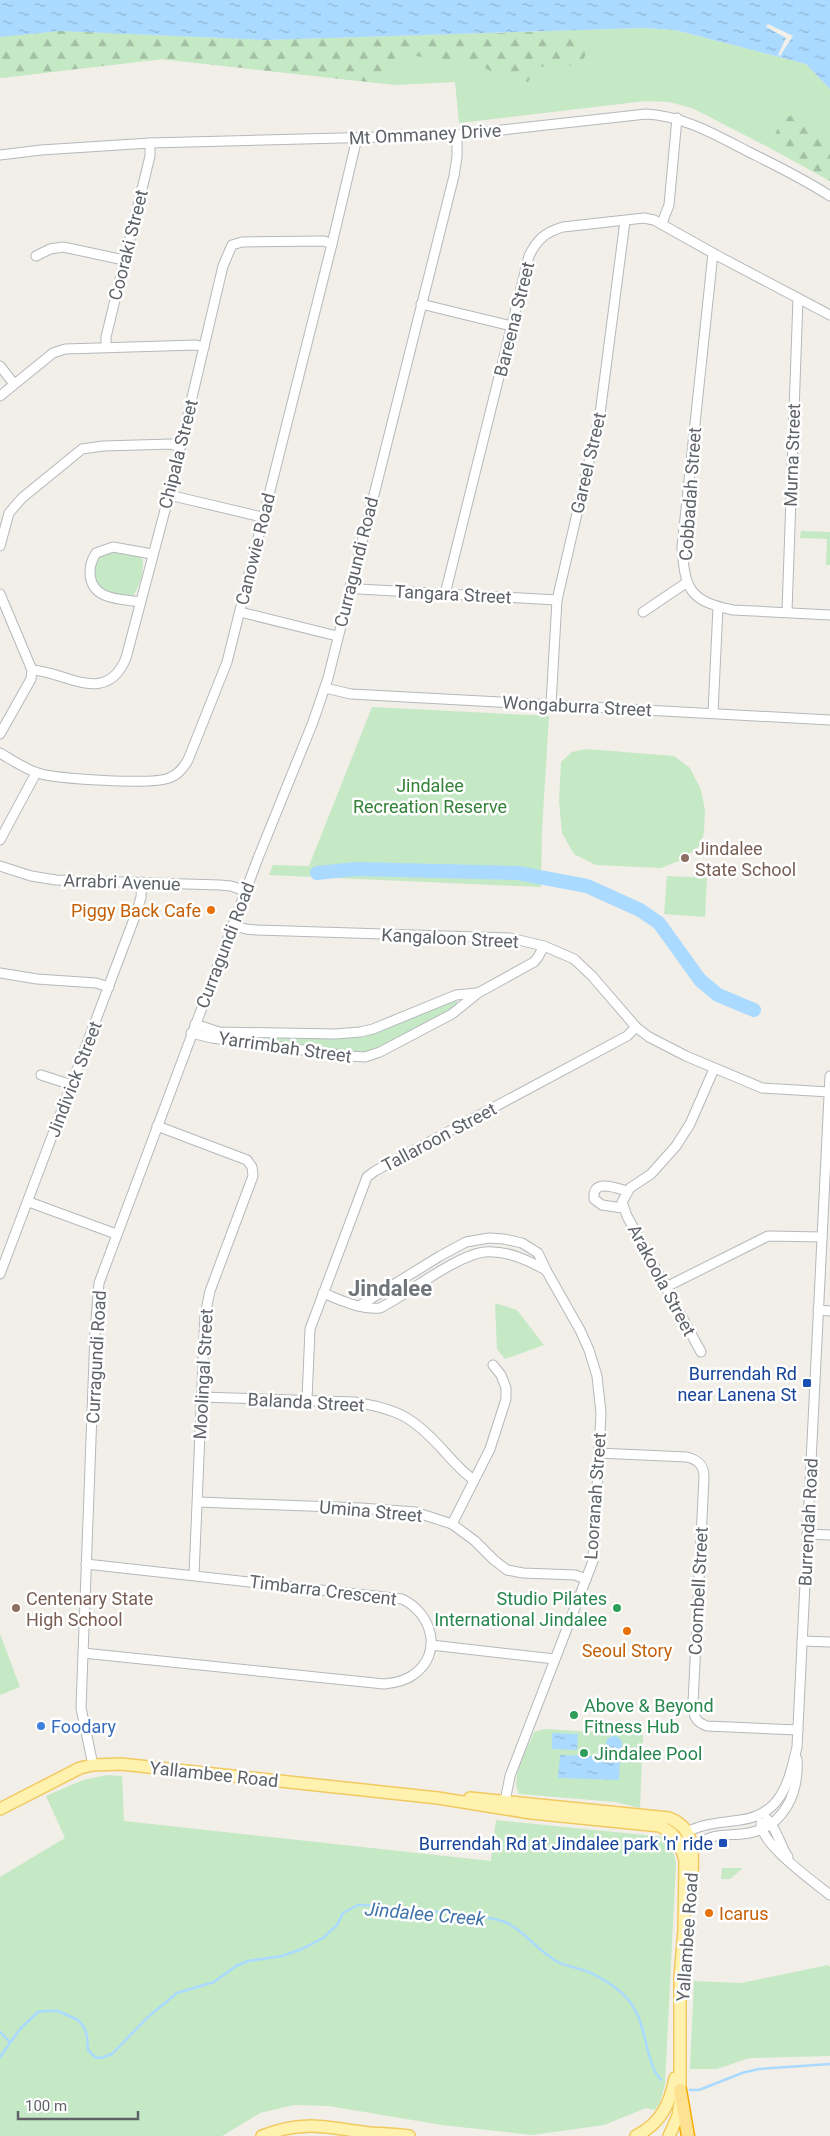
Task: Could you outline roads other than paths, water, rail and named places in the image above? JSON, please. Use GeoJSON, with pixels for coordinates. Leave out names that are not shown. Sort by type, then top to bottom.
{"type":"FeatureCollection","features":[{"type":"Feature","properties":{"kind":"highway"},"geometry":{"type":"LineString","coordinates":[[680,2090],[688,2136]]}},
{"type":"Feature","properties":{"kind":"main road","name":"Yallambee Road"},"geometry":{"type":"LineString","coordinates":[[0,1810],[67,1774],[93,1765],[121,1764],[504,1805],[655,1825],[672,1832],[681,1845],[685,1860],[685,1934]]}},
{"type":"Feature","properties":{"kind":"main road","name":"Yallambee Road"},"geometry":{"type":"LineString","coordinates":[[504,1805],[669,1818],[679,1822],[689,1835],[693,1850],[685,1934],[679,2061]]}},
{"type":"Feature","properties":{"kind":"main road"},"geometry":{"type":"LineString","coordinates":[[681,1845],[689,1835]]}},
{"type":"Feature","properties":{"kind":"main road"},"geometry":{"type":"LineString","coordinates":[[669,2136],[678,2116],[680,2090],[679,2061]]}},
{"type":"Feature","properties":{"kind":"main road"},"geometry":{"type":"LineString","coordinates":[[636,2136],[654,2125],[664,2113],[673,2089],[679,2061]]}},
{"type":"Feature","properties":{"kind":"main road"},"geometry":{"type":"LineString","coordinates":[[262,2136],[278,2130],[306,2125],[329,2126],[375,2134],[410,2136]]}},
{"type":"Feature","properties":{"kind":"street","name":"Mt Ommaney Drive"},"geometry":{"type":"LineString","coordinates":[[0,155],[41,150],[150,143],[457,135],[630,115],[663,115],[698,126],[805,180],[830,196]]}},
{"type":"Feature","properties":{"kind":"street"},"geometry":{"type":"LineString","coordinates":[[662,223],[669,205],[677,118]]}},
{"type":"Feature","properties":{"kind":"street","name":"Curragundi Road"},"geometry":{"type":"LineString","coordinates":[[93,1765],[81,1708],[96,1299],[101,1273],[246,891],[314,722],[338,636],[454,176],[457,157],[457,135]]}},
{"type":"Feature","properties":{"kind":"street","name":"Canowie Road"},"geometry":{"type":"LineString","coordinates":[[0,753],[36,773],[57,777],[148,782],[169,778],[182,770],[188,760],[227,662],[357,138]]}},
{"type":"Feature","properties":{"kind":"street","name":"Cooraki Street"},"geometry":{"type":"LineString","coordinates":[[106,347],[106,337],[150,156],[150,143]]}},
{"type":"Feature","properties":{"kind":"street","name":"Bareena Street"},"geometry":{"type":"LineString","coordinates":[[445,594],[529,256],[542,235],[563,227],[644,218],[662,223],[713,253],[830,315]]}},
{"type":"Feature","properties":{"kind":"street","name":"Gareel Street"},"geometry":{"type":"LineString","coordinates":[[551,704],[557,600],[600,414],[625,221]]}},
{"type":"Feature","properties":{"kind":"street","name":"Chipala Street"},"geometry":{"type":"LineString","coordinates":[[32,670],[76,683],[102,682],[111,678],[121,669],[126,658],[169,495],[223,266],[232,245],[242,242],[324,241],[332,244]]}},
{"type":"Feature","properties":{"kind":"street"},"geometry":{"type":"LineString","coordinates":[[36,256],[50,249],[63,247],[124,260]]}},
{"type":"Feature","properties":{"kind":"street","name":"Cobbadah Street"},"geometry":{"type":"LineString","coordinates":[[713,253],[682,547],[686,583],[699,598],[711,606],[733,610],[830,615]]}},
{"type":"Feature","properties":{"kind":"street","name":"Murna Street"},"geometry":{"type":"LineString","coordinates":[[787,612],[798,298]]}},
{"type":"Feature","properties":{"kind":"street"},"geometry":{"type":"LineString","coordinates":[[421,304],[511,326]]}},
{"type":"Feature","properties":{"kind":"street"},"geometry":{"type":"LineString","coordinates":[[0,396],[53,353],[65,350],[196,345],[204,347]]}},
{"type":"Feature","properties":{"kind":"street"},"geometry":{"type":"LineString","coordinates":[[0,366],[14,384]]}},
{"type":"Feature","properties":{"kind":"street"},"geometry":{"type":"LineString","coordinates":[[0,546],[1,531],[9,513],[22,498],[82,449],[103,446],[171,444],[180,447]]}},
{"type":"Feature","properties":{"kind":"street"},"geometry":{"type":"LineString","coordinates":[[169,495],[262,517]]}},
{"type":"Feature","properties":{"kind":"street"},"geometry":{"type":"LineString","coordinates":[[140,602],[104,595],[92,584],[89,575],[90,566],[96,553],[113,547],[152,554]]}},
{"type":"Feature","properties":{"kind":"street"},"geometry":{"type":"LineString","coordinates":[[643,612],[686,583]]}},
{"type":"Feature","properties":{"kind":"street","name":"Tangara Street"},"geometry":{"type":"LineString","coordinates":[[350,586],[360,589],[557,600]]}},
{"type":"Feature","properties":{"kind":"street"},"geometry":{"type":"LineString","coordinates":[[0,594],[32,670],[31,679],[0,734]]}},
{"type":"Feature","properties":{"kind":"street"},"geometry":{"type":"LineString","coordinates":[[713,713],[718,607]]}},
{"type":"Feature","properties":{"kind":"street"},"geometry":{"type":"LineString","coordinates":[[240,612],[338,636]]}},
{"type":"Feature","properties":{"kind":"street","name":"Wongaburra Street"},"geometry":{"type":"LineString","coordinates":[[324,688],[351,694],[830,720]]}},
{"type":"Feature","properties":{"kind":"street"},"geometry":{"type":"LineString","coordinates":[[0,840],[36,773]]}},
{"type":"Feature","properties":{"kind":"street","name":"Arrabri Avenue"},"geometry":{"type":"LineString","coordinates":[[0,866],[32,876],[56,880],[220,885],[246,891]]}},
{"type":"Feature","properties":{"kind":"street","name":"Jindivick Street"},"geometry":{"type":"LineString","coordinates":[[0,1274],[138,908],[142,882]]}},
{"type":"Feature","properties":{"kind":"street","name":"Kangaloon Street"},"geometry":{"type":"LineString","coordinates":[[233,925],[246,930],[510,938],[544,946],[577,961],[636,1027],[649,1037],[714,1069],[762,1088],[829,1092]]}},
{"type":"Feature","properties":{"kind":"street","name":"Yarrimbah Street"},"geometry":{"type":"LineString","coordinates":[[193,1029],[253,1044],[366,1057],[380,1052],[452,1014],[482,992],[534,962],[544,946]]}},
{"type":"Feature","properties":{"kind":"street"},"geometry":{"type":"LineString","coordinates":[[0,973],[46,980],[96,983],[109,987]]}},
{"type":"Feature","properties":{"kind":"street","name":"Yarrimbah Street"},"geometry":{"type":"LineString","coordinates":[[193,1029],[219,1032],[335,1034],[360,1032],[373,1029],[456,994],[482,992]]}},
{"type":"Feature","properties":{"kind":"street","name":"Tallaroon Street"},"geometry":{"type":"LineString","coordinates":[[307,1400],[310,1329],[367,1177],[627,1036],[636,1027]]}},
{"type":"Feature","properties":{"kind":"street"},"geometry":{"type":"LineString","coordinates":[[627,1191],[651,1174],[676,1146],[690,1124],[714,1069]]}},
{"type":"Feature","properties":{"kind":"street"},"geometry":{"type":"LineString","coordinates":[[41,1075],[72,1085]]}},
{"type":"Feature","properties":{"kind":"street","name":"Burrendah Road"},"geometry":{"type":"LineString","coordinates":[[689,1835],[719,1822],[747,1819],[762,1814],[776,1803],[784,1792],[790,1778],[797,1747],[830,1076]]}},
{"type":"Feature","properties":{"kind":"street","name":"Moolingal Street"},"geometry":{"type":"LineString","coordinates":[[157,1126],[247,1160],[252,1167],[251,1183],[207,1302],[205,1315],[194,1574]]}},
{"type":"Feature","properties":{"kind":"street","name":"Arakoola Street"},"geometry":{"type":"LineString","coordinates":[[623,1208],[598,1204],[594,1199],[596,1188],[602,1186],[627,1191],[623,1198],[623,1208],[700,1352]]}},
{"type":"Feature","properties":{"kind":"street"},"geometry":{"type":"LineString","coordinates":[[28,1202],[116,1234]]}},
{"type":"Feature","properties":{"kind":"street"},"geometry":{"type":"LineString","coordinates":[[666,1287],[768,1236],[822,1237]]}},
{"type":"Feature","properties":{"kind":"street","name":"Looranah Street"},"geometry":{"type":"LineString","coordinates":[[359,1306],[466,1242],[489,1238],[504,1239],[522,1244],[538,1253],[580,1330],[597,1376],[601,1413],[593,1561],[507,1785],[504,1805]]}},
{"type":"Feature","properties":{"kind":"street"},"geometry":{"type":"LineString","coordinates":[[323,1293],[359,1306],[371,1309],[380,1308],[456,1263],[470,1256],[485,1252],[518,1256],[546,1270]]}},
{"type":"Feature","properties":{"kind":"street"},"geometry":{"type":"LineString","coordinates":[[818,1310],[830,1311]]}},
{"type":"Feature","properties":{"kind":"street"},"geometry":{"type":"LineString","coordinates":[[452,1524],[490,1449],[506,1398],[506,1388],[501,1375],[493,1365]]}},
{"type":"Feature","properties":{"kind":"street","name":"Balanda Street"},"geometry":{"type":"LineString","coordinates":[[201,1397],[307,1400],[378,1406],[404,1415],[425,1431],[463,1473],[474,1480]]}},
{"type":"Feature","properties":{"kind":"street","name":"Coombell Street"},"geometry":{"type":"LineString","coordinates":[[598,1453],[687,1457],[694,1459],[701,1465],[704,1477],[693,1703],[695,1718],[707,1726],[798,1730]]}},
{"type":"Feature","properties":{"kind":"street","name":"Umina Street"},"geometry":{"type":"LineString","coordinates":[[198,1502],[401,1510],[429,1515],[452,1524],[475,1541],[507,1570],[523,1573],[575,1575],[586,1579]]}},
{"type":"Feature","properties":{"kind":"street"},"geometry":{"type":"LineString","coordinates":[[807,1534],[830,1535]]}},
{"type":"Feature","properties":{"kind":"street","name":"Timbarra Crescent"},"geometry":{"type":"LineString","coordinates":[[86,1564],[194,1574],[402,1599],[416,1606],[425,1617],[431,1645]]}},
{"type":"Feature","properties":{"kind":"street"},"geometry":{"type":"LineString","coordinates":[[802,1641],[830,1642]]}},
{"type":"Feature","properties":{"kind":"street"},"geometry":{"type":"LineString","coordinates":[[83,1653],[177,1661],[384,1684],[413,1676],[425,1663],[431,1645],[555,1659]]}},
{"type":"Feature","properties":{"kind":"street"},"geometry":{"type":"LineString","coordinates":[[689,1835],[748,1833],[771,1823],[788,1806],[795,1790],[798,1773],[797,1747]]}},
{"type":"Feature","properties":{"kind":"street"},"geometry":{"type":"LineString","coordinates":[[762,1814],[771,1823],[779,1850]]}},
{"type":"Feature","properties":{"kind":"street"},"geometry":{"type":"LineString","coordinates":[[762,1814],[761,1828],[779,1850],[830,1895]]}},
{"type":"Feature","properties":{"kind":"street"},"geometry":{"type":"LineString","coordinates":[[693,1850],[702,1841],[729,1833]]}},
{"type":"Feature","properties":{"kind":"water"},"geometry":{"type":"Polygon","coordinates":[[[0,0],[830,0],[830,89],[806,64],[675,30],[644,28],[268,40],[60,31],[0,37],[0,0]]]}},
{"type":"Feature","properties":{"kind":"water"},"geometry":{"type":"Polygon","coordinates":[[[552,1733],[578,1734],[577,1750],[552,1749],[552,1733]]]}},
{"type":"Feature","properties":{"kind":"water"},"geometry":{"type":"Polygon","coordinates":[[[614,1736],[620,1738],[622,1744],[620,1750],[614,1752],[608,1750],[606,1744],[608,1738],[614,1736]]]}},
{"type":"Feature","properties":{"kind":"water"},"geometry":{"type":"Polygon","coordinates":[[[560,1755],[620,1757],[619,1780],[558,1778],[560,1755]]]}},
{"type":"Feature","properties":{"kind":"waterway"},"geometry":{"type":"LineString","coordinates":[[317,873],[356,869],[518,873],[587,886],[640,910],[659,923],[700,980],[718,995],[754,1010]]}},
{"type":"Feature","properties":{"kind":"waterway","name":"Jindalee Creek"},"geometry":{"type":"LineString","coordinates":[[0,2057],[20,2029],[38,2012],[46,2011],[58,2011],[78,2020],[84,2027],[88,2050],[95,2057],[101,2058],[112,2054],[148,2017],[177,1993],[214,1982],[236,1966],[248,1961],[282,1956],[302,1949],[323,1938],[337,1925],[343,1913],[358,1905],[363,1905],[486,1917],[513,1926],[551,1958],[562,1964],[587,1971],[622,1993],[636,2011],[652,2063],[661,2080]]}},
{"type":"Feature","properties":{"kind":"waterway"},"geometry":{"type":"LineString","coordinates":[[0,2032],[10,2042]]}},
{"type":"Feature","properties":{"kind":"waterway","name":"Jindalee Creek"},"geometry":{"type":"LineString","coordinates":[[690,2090],[699,2090],[742,2073],[759,2069],[830,2064]]}},
{"type":"Feature","properties":{"kind":"place","name":"Jindalee State School"},"geometry":{"type":"Point","coordinates":[685,858]}},
{"type":"Feature","properties":{"kind":"place","name":"Piggy Back Cafe"},"geometry":{"type":"Point","coordinates":[211,910]}},
{"type":"Feature","properties":{"kind":"place","name":"Burrendah Rd near Lanena St"},"geometry":{"type":"Point","coordinates":[807,1383]}},
{"type":"Feature","properties":{"kind":"place","name":"Centenary State High School"},"geometry":{"type":"Point","coordinates":[16,1608]}},
{"type":"Feature","properties":{"kind":"place","name":"Studio Pilates International Jindalee"},"geometry":{"type":"Point","coordinates":[617,1608]}},
{"type":"Feature","properties":{"kind":"place","name":"Seoul Story"},"geometry":{"type":"Point","coordinates":[627,1631]}},
{"type":"Feature","properties":{"kind":"place","name":"Above & Beyond Fitness Hub"},"geometry":{"type":"Point","coordinates":[574,1715]}},
{"type":"Feature","properties":{"kind":"place","name":"Foodary"},"geometry":{"type":"Point","coordinates":[41,1726]}},
{"type":"Feature","properties":{"kind":"place","name":"Jindalee Pool"},"geometry":{"type":"Point","coordinates":[584,1753]}},
{"type":"Feature","properties":{"kind":"place","name":"Burrendah Rd at Jindalee park 'n' ride"},"geometry":{"type":"Point","coordinates":[723,1843]}},
{"type":"Feature","properties":{"kind":"place","name":"Icarus"},"geometry":{"type":"Point","coordinates":[709,1913]}},
{"type":"Feature","properties":{"kind":"district","name":"Jindalee"},"geometry":{"type":"Point","coordinates":[390,1288]}},
{"type":"Feature","properties":{"kind":"park label","name":"Jindalee Recreation Reserve"},"geometry":{"type":"Point","coordinates":[430,795]}}]}
